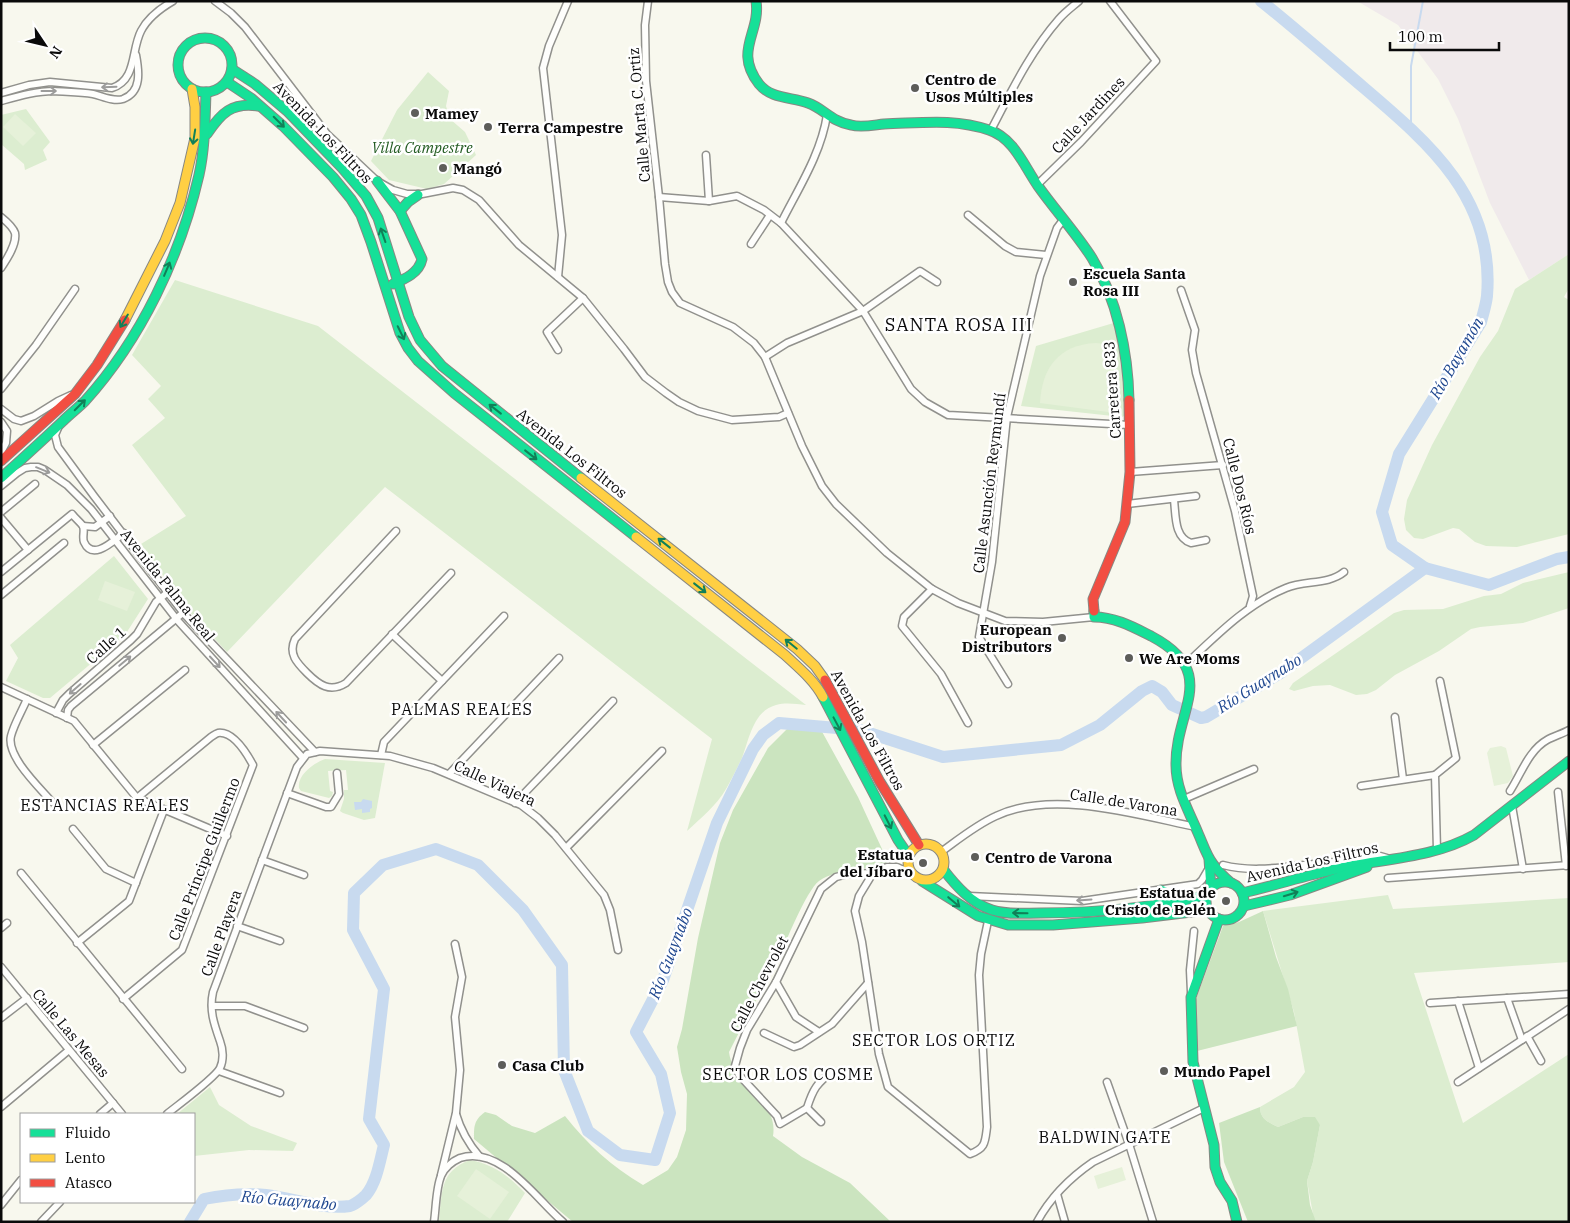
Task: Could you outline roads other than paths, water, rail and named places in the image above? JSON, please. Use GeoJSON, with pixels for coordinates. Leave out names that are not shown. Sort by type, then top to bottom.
{"type":"FeatureCollection","features":[{"type":"Feature","properties":{"kind":"main road","name":"Carretera 833"},"geometry":{"type":"LineString","coordinates":[[756,1],[758,18],[747,46],[747,54],[757,82],[763,89],[774,94],[808,103],[819,108],[842,124],[853,126],[950,121],[991,130],[1015,149],[1037,186],[1096,264],[1107,286],[1124,345],[1129,391],[1130,472],[1122,531],[1093,599],[1094,617]]}},
{"type":"Feature","properties":{"kind":"main road"},"geometry":{"type":"LineString","coordinates":[[201,38],[212,38],[221,43],[228,51],[232,61],[232,68],[227,82],[219,89],[206,92],[198,92],[192,89],[181,80],[177,69],[178,58],[183,49],[191,41],[201,38]]}},
{"type":"Feature","properties":{"kind":"main road","name":"Avenida Los Filtros"},"geometry":{"type":"LineString","coordinates":[[232,68],[272,96],[358,184],[373,207],[399,281],[409,317],[420,340],[442,366],[797,648],[824,679],[880,782],[919,845]]}},
{"type":"Feature","properties":{"kind":"main road","name":"Avenida Los Filtros"},"geometry":{"type":"LineString","coordinates":[[227,82],[264,108],[338,182],[353,201],[365,225],[396,323],[408,347],[430,372],[785,655],[813,682],[826,702],[908,856]]}},
{"type":"Feature","properties":{"kind":"main road"},"geometry":{"type":"LineString","coordinates":[[1,461],[75,394],[97,365],[133,306],[172,226],[180,202],[195,138],[195,107],[192,89]]}},
{"type":"Feature","properties":{"kind":"main road"},"geometry":{"type":"LineString","coordinates":[[205,141],[206,92]]}},
{"type":"Feature","properties":{"kind":"main road"},"geometry":{"type":"LineString","coordinates":[[1,478],[84,402],[128,342],[163,278],[185,226],[205,141],[213,124],[230,108],[248,104],[264,108]]}},
{"type":"Feature","properties":{"kind":"main road"},"geometry":{"type":"LineString","coordinates":[[377,181],[400,211],[422,259],[420,267],[386,287]]}},
{"type":"Feature","properties":{"kind":"main road"},"geometry":{"type":"LineString","coordinates":[[400,211],[418,195]]}},
{"type":"Feature","properties":{"kind":"main road"},"geometry":{"type":"LineString","coordinates":[[1094,617],[1108,618],[1153,637],[1174,650],[1189,670],[1190,689],[1180,736],[1176,771],[1184,800],[1196,826],[1209,863],[1209,892],[1206,903],[1208,910],[1219,919],[1234,918],[1240,914],[1244,906],[1242,893],[1238,887],[1209,863]]}},
{"type":"Feature","properties":{"kind":"main road","name":"Avenida Los Filtros"},"geometry":{"type":"LineString","coordinates":[[1242,893],[1335,869],[1437,850],[1462,842],[1569,761]]}},
{"type":"Feature","properties":{"kind":"main road"},"geometry":{"type":"LineString","coordinates":[[922,881],[936,878],[943,870],[944,859],[941,852],[930,844],[919,845],[910,852],[908,856],[910,873],[915,878],[938,889],[968,912],[988,921],[1010,926],[1033,926],[1137,918],[1208,910]]}},
{"type":"Feature","properties":{"kind":"main road","name":"Avenida Los Filtros"},"geometry":{"type":"LineString","coordinates":[[1244,906],[1290,895],[1388,859]]}},
{"type":"Feature","properties":{"kind":"main road"},"geometry":{"type":"LineString","coordinates":[[943,870],[957,888],[975,902],[999,912],[1012,913],[1087,912],[1155,907],[1185,901],[1209,892],[1221,883],[1232,883]]}},
{"type":"Feature","properties":{"kind":"main road"},"geometry":{"type":"LineString","coordinates":[[1161,890],[1185,901]]}},
{"type":"Feature","properties":{"kind":"main road"},"geometry":{"type":"LineString","coordinates":[[1219,919],[1192,997],[1193,1062],[1214,1145],[1215,1167],[1220,1182],[1232,1201],[1237,1222]]}},
{"type":"Feature","properties":{"kind":"street"},"geometry":{"type":"LineString","coordinates":[[1,93],[28,85],[50,82],[112,88],[121,85],[132,65],[137,39],[145,24],[173,1]]}},
{"type":"Feature","properties":{"kind":"street"},"geometry":{"type":"LineString","coordinates":[[215,1],[245,27],[327,134],[377,181],[399,192],[418,195],[453,188],[471,194],[479,200],[519,244],[582,298],[645,377],[679,402],[698,411],[732,420],[780,417],[788,413]]}},
{"type":"Feature","properties":{"kind":"street"},"geometry":{"type":"LineString","coordinates":[[558,277],[562,235],[543,68],[549,46],[568,1]]}},
{"type":"Feature","properties":{"kind":"street","name":"Calle Marta C. Ortiz"},"geometry":{"type":"LineString","coordinates":[[648,1],[645,25],[646,81],[668,282],[680,303],[722,321],[744,334],[765,357]]}},
{"type":"Feature","properties":{"kind":"street"},"geometry":{"type":"LineString","coordinates":[[991,130],[1026,64],[1045,36],[1060,18],[1079,1]]}},
{"type":"Feature","properties":{"kind":"street","name":"Calle Jardines"},"geometry":{"type":"LineString","coordinates":[[1037,186],[1081,142],[1156,61],[1110,1]]}},
{"type":"Feature","properties":{"kind":"street"},"geometry":{"type":"LineString","coordinates":[[1,101],[41,91],[93,94],[108,99],[122,99],[132,93],[138,84],[139,70],[135,52]]}},
{"type":"Feature","properties":{"kind":"street"},"geometry":{"type":"LineString","coordinates":[[781,223],[821,141],[827,115]]}},
{"type":"Feature","properties":{"kind":"street"},"geometry":{"type":"LineString","coordinates":[[706,155],[709,201]]}},
{"type":"Feature","properties":{"kind":"street"},"geometry":{"type":"LineString","coordinates":[[660,197],[709,201],[736,196],[781,223],[863,311],[911,389],[925,402],[948,415],[1129,425]]}},
{"type":"Feature","properties":{"kind":"street"},"geometry":{"type":"LineString","coordinates":[[751,244],[770,215]]}},
{"type":"Feature","properties":{"kind":"street"},"geometry":{"type":"LineString","coordinates":[[968,215],[1005,246],[1016,252],[1046,255]]}},
{"type":"Feature","properties":{"kind":"street"},"geometry":{"type":"LineString","coordinates":[[1,218],[10,225],[14,233],[14,242],[1,268]]}},
{"type":"Feature","properties":{"kind":"street","name":"Calle Asunción Reymundí"},"geometry":{"type":"LineString","coordinates":[[1008,684],[979,637],[992,562],[1008,417],[1040,276],[1057,228],[1063,220]]}},
{"type":"Feature","properties":{"kind":"street"},"geometry":{"type":"LineString","coordinates":[[937,282],[920,271],[863,311],[787,342],[765,357],[813,470],[836,504],[887,553],[932,589],[958,603],[1005,621],[1043,622],[1094,617]]}},
{"type":"Feature","properties":{"kind":"street"},"geometry":{"type":"LineString","coordinates":[[1,389],[36,345],[76,289]]}},
{"type":"Feature","properties":{"kind":"street","name":"Calle Dos Ríos"},"geometry":{"type":"LineString","coordinates":[[1181,290],[1195,330],[1192,350],[1196,373],[1223,465],[1253,596],[1250,606]]}},
{"type":"Feature","properties":{"kind":"street"},"geometry":{"type":"LineString","coordinates":[[558,350],[547,332],[582,298]]}},
{"type":"Feature","properties":{"kind":"street"},"geometry":{"type":"LineString","coordinates":[[1,409],[14,419],[21,421],[75,394]]}},
{"type":"Feature","properties":{"kind":"street"},"geometry":{"type":"LineString","coordinates":[[1,422],[7,431],[6,443],[1,452]]}},
{"type":"Feature","properties":{"kind":"street","name":"Avenida Palma Real"},"geometry":{"type":"LineString","coordinates":[[61,423],[55,435],[56,442],[94,496],[168,592],[184,612],[315,752]]}},
{"type":"Feature","properties":{"kind":"street"},"geometry":{"type":"LineString","coordinates":[[1130,472],[1223,465]]}},
{"type":"Feature","properties":{"kind":"street","name":"Avenida Palma Real"},"geometry":{"type":"LineString","coordinates":[[1,486],[17,472],[25,468],[38,467],[57,477],[67,485],[88,504],[176,619],[303,758]]}},
{"type":"Feature","properties":{"kind":"street"},"geometry":{"type":"LineString","coordinates":[[1,512],[35,484]]}},
{"type":"Feature","properties":{"kind":"street"},"geometry":{"type":"LineString","coordinates":[[1127,504],[1196,496]]}},
{"type":"Feature","properties":{"kind":"street"},"geometry":{"type":"LineString","coordinates":[[1174,500],[1178,531],[1182,538],[1191,543],[1206,540]]}},
{"type":"Feature","properties":{"kind":"street"},"geometry":{"type":"LineString","coordinates":[[1,572],[72,514],[83,526],[84,541],[90,548],[101,550],[124,533]]}},
{"type":"Feature","properties":{"kind":"street"},"geometry":{"type":"LineString","coordinates":[[83,526],[95,527],[110,516]]}},
{"type":"Feature","properties":{"kind":"street"},"geometry":{"type":"LineString","coordinates":[[1,518],[28,550]]}},
{"type":"Feature","properties":{"kind":"street"},"geometry":{"type":"LineString","coordinates":[[396,531],[298,634],[292,646],[296,663],[318,684],[328,688],[346,683],[450,573]]}},
{"type":"Feature","properties":{"kind":"street"},"geometry":{"type":"LineString","coordinates":[[2,593],[64,542]]}},
{"type":"Feature","properties":{"kind":"street"},"geometry":{"type":"LineString","coordinates":[[1186,664],[1250,606],[1288,587],[1337,578],[1344,572]]}},
{"type":"Feature","properties":{"kind":"street"},"geometry":{"type":"LineString","coordinates":[[932,589],[904,617],[902,626],[941,674],[968,723]]}},
{"type":"Feature","properties":{"kind":"street","name":"Calle 1"},"geometry":{"type":"LineString","coordinates":[[56,713],[63,700],[69,694],[137,634],[156,602],[168,592]]}},
{"type":"Feature","properties":{"kind":"street","name":"Calle 1"},"geometry":{"type":"LineString","coordinates":[[67,718],[68,710],[71,706],[184,612]]}},
{"type":"Feature","properties":{"kind":"street"},"geometry":{"type":"LineString","coordinates":[[381,755],[384,742],[504,616]]}},
{"type":"Feature","properties":{"kind":"street"},"geometry":{"type":"LineString","coordinates":[[392,634],[442,682]]}},
{"type":"Feature","properties":{"kind":"street"},"geometry":{"type":"LineString","coordinates":[[449,774],[559,658]]}},
{"type":"Feature","properties":{"kind":"street"},"geometry":{"type":"LineString","coordinates":[[93,745],[185,670]]}},
{"type":"Feature","properties":{"kind":"street"},"geometry":{"type":"LineString","coordinates":[[1361,786],[1435,775],[1456,758],[1440,681]]}},
{"type":"Feature","properties":{"kind":"street"},"geometry":{"type":"LineString","coordinates":[[1,687],[74,721],[137,798],[227,836]]}},
{"type":"Feature","properties":{"kind":"street"},"geometry":{"type":"LineString","coordinates":[[27,700],[12,733],[11,748],[17,760],[52,802]]}},
{"type":"Feature","properties":{"kind":"street"},"geometry":{"type":"LineString","coordinates":[[515,803],[613,701]]}},
{"type":"Feature","properties":{"kind":"street"},"geometry":{"type":"LineString","coordinates":[[1395,717],[1402,779]]}},
{"type":"Feature","properties":{"kind":"street"},"geometry":{"type":"LineString","coordinates":[[1510,791],[1532,754],[1546,740],[1569,730]]}},
{"type":"Feature","properties":{"kind":"street","name":"Calle Príncipe Guillermo"},"geometry":{"type":"LineString","coordinates":[[123,999],[182,950],[253,765],[230,736],[218,733],[137,798]]}},
{"type":"Feature","properties":{"kind":"street"},"geometry":{"type":"LineString","coordinates":[[566,848],[662,751]]}},
{"type":"Feature","properties":{"kind":"street"},"geometry":{"type":"LineString","coordinates":[[303,758],[315,752]]}},
{"type":"Feature","properties":{"kind":"street","name":"Calle Viajera"},"geometry":{"type":"LineString","coordinates":[[315,752],[381,755],[413,762],[449,774],[515,803],[538,818],[566,848],[604,895],[610,910],[618,950]]}},
{"type":"Feature","properties":{"kind":"street","name":"Calle Playera"},"geometry":{"type":"LineString","coordinates":[[219,1071],[223,1052],[212,1019],[213,992],[297,767],[303,758]]}},
{"type":"Feature","properties":{"kind":"street"},"geometry":{"type":"LineString","coordinates":[[1184,800],[1254,770]]}},
{"type":"Feature","properties":{"kind":"street"},"geometry":{"type":"LineString","coordinates":[[287,793],[326,807],[331,807],[339,794],[337,773]]}},
{"type":"Feature","properties":{"kind":"street"},"geometry":{"type":"LineString","coordinates":[[1435,775],[1437,850]]}},
{"type":"Feature","properties":{"kind":"street"},"geometry":{"type":"LineString","coordinates":[[1388,878],[1568,866],[1558,792]]}},
{"type":"Feature","properties":{"kind":"street","name":"Calle de Varona"},"geometry":{"type":"LineString","coordinates":[[941,852],[971,830],[997,815],[1028,806],[1059,804],[1098,807],[1196,826]]}},
{"type":"Feature","properties":{"kind":"street"},"geometry":{"type":"LineString","coordinates":[[1512,806],[1523,869]]}},
{"type":"Feature","properties":{"kind":"street"},"geometry":{"type":"LineString","coordinates":[[77,943],[125,905],[136,883],[164,810]]}},
{"type":"Feature","properties":{"kind":"street"},"geometry":{"type":"LineString","coordinates":[[73,829],[106,869],[136,883]]}},
{"type":"Feature","properties":{"kind":"street"},"geometry":{"type":"LineString","coordinates":[[1223,865],[1240,869],[1260,869],[1326,864],[1380,856],[1388,859]]}},
{"type":"Feature","properties":{"kind":"street"},"geometry":{"type":"LineString","coordinates":[[262,860],[304,875]]}},
{"type":"Feature","properties":{"kind":"street"},"geometry":{"type":"LineString","coordinates":[[966,895],[1082,901],[1198,884],[1202,880],[1209,863]]}},
{"type":"Feature","properties":{"kind":"street","name":"Calle Chevrolet"},"geometry":{"type":"LineString","coordinates":[[808,1108],[780,1124],[777,1116],[739,1075],[735,1066],[747,1030],[776,982],[821,889],[836,877],[848,874],[873,873],[887,867],[896,867],[910,873]]}},
{"type":"Feature","properties":{"kind":"street"},"geometry":{"type":"LineString","coordinates":[[21,873],[182,1069]]}},
{"type":"Feature","properties":{"kind":"street"},"geometry":{"type":"LineString","coordinates":[[873,873],[859,896],[855,911],[862,942],[879,1054],[888,1087],[970,1154],[978,1151],[985,1143],[987,1127],[979,975],[988,921]]}},
{"type":"Feature","properties":{"kind":"street"},"geometry":{"type":"LineString","coordinates":[[1,928],[7,923]]}},
{"type":"Feature","properties":{"kind":"street"},"geometry":{"type":"LineString","coordinates":[[237,926],[280,941]]}},
{"type":"Feature","properties":{"kind":"street"},"geometry":{"type":"LineString","coordinates":[[1192,997],[1190,970],[1194,931]]}},
{"type":"Feature","properties":{"kind":"street"},"geometry":{"type":"LineString","coordinates":[[434,1222],[441,1175],[456,1113],[460,1070],[455,1017],[462,977],[455,944]]}},
{"type":"Feature","properties":{"kind":"street","name":"Calle Las Mesas"},"geometry":{"type":"LineString","coordinates":[[1,967],[121,1113]]}},
{"type":"Feature","properties":{"kind":"street"},"geometry":{"type":"LineString","coordinates":[[776,982],[796,1017],[819,1032]]}},
{"type":"Feature","properties":{"kind":"street"},"geometry":{"type":"LineString","coordinates":[[764,1033],[794,1047],[800,1045],[832,1024],[868,983]]}},
{"type":"Feature","properties":{"kind":"street"},"geometry":{"type":"LineString","coordinates":[[1430,1003],[1569,994]]}},
{"type":"Feature","properties":{"kind":"street"},"geometry":{"type":"LineString","coordinates":[[1,1018],[27,998]]}},
{"type":"Feature","properties":{"kind":"street"},"geometry":{"type":"LineString","coordinates":[[1507,998],[1524,1038],[1541,1061]]}},
{"type":"Feature","properties":{"kind":"street"},"geometry":{"type":"LineString","coordinates":[[1458,1001],[1479,1068]]}},
{"type":"Feature","properties":{"kind":"street"},"geometry":{"type":"LineString","coordinates":[[212,1006],[245,1006],[304,1028]]}},
{"type":"Feature","properties":{"kind":"street"},"geometry":{"type":"LineString","coordinates":[[1458,1082],[1569,1009]]}},
{"type":"Feature","properties":{"kind":"street"},"geometry":{"type":"LineString","coordinates":[[1,1107],[69,1050]]}},
{"type":"Feature","properties":{"kind":"street"},"geometry":{"type":"LineString","coordinates":[[168,1113],[219,1071],[280,1093]]}},
{"type":"Feature","properties":{"kind":"street"},"geometry":{"type":"LineString","coordinates":[[821,1122],[808,1108],[813,1090],[819,1081],[832,1072]]}},
{"type":"Feature","properties":{"kind":"street"},"geometry":{"type":"LineString","coordinates":[[1107,1082],[1129,1144],[1153,1222]]}},
{"type":"Feature","properties":{"kind":"street"},"geometry":{"type":"LineString","coordinates":[[101,1113],[113,1103]]}},
{"type":"Feature","properties":{"kind":"street"},"geometry":{"type":"LineString","coordinates":[[1037,1222],[1058,1194],[1086,1166],[1204,1108]]}},
{"type":"Feature","properties":{"kind":"street"},"geometry":{"type":"LineString","coordinates":[[456,1113],[461,1129],[479,1156]]}},
{"type":"Feature","properties":{"kind":"street"},"geometry":{"type":"LineString","coordinates":[[441,1175],[448,1165],[458,1159],[470,1156],[479,1156],[500,1164],[513,1174],[561,1221]]}},
{"type":"Feature","properties":{"kind":"street"},"geometry":{"type":"LineString","coordinates":[[1,1205],[20,1181]]}},
{"type":"Feature","properties":{"kind":"street"},"geometry":{"type":"LineString","coordinates":[[1058,1194],[1065,1222]]}},
{"type":"Feature","properties":{"kind":"street"},"geometry":{"type":"LineString","coordinates":[[41,1222],[59,1203]]}},
{"type":"Feature","properties":{"kind":"water"},"geometry":{"type":"Polygon","coordinates":[[[363,799],[372,801],[370,812],[362,813],[362,809],[355,810],[354,802],[361,802],[363,799]]]}},
{"type":"Feature","properties":{"kind":"waterway","name":"Río Bayamón"},"geometry":{"type":"LineString","coordinates":[[1261,1],[1388,108],[1434,153],[1453,176],[1469,202],[1480,230],[1487,262],[1487,296],[1481,322],[1399,454],[1382,512],[1392,545],[1425,568],[1489,585],[1557,559],[1569,557]]}},
{"type":"Feature","properties":{"kind":"waterway"},"geometry":{"type":"LineString","coordinates":[[1411,128],[1411,66],[1423,1]]}},
{"type":"Feature","properties":{"kind":"waterway","name":"Río Guaynabo"},"geometry":{"type":"LineString","coordinates":[[190,1222],[204,1199],[258,1194],[339,1207],[354,1204],[370,1190],[378,1171],[384,1145],[369,1119],[384,989],[353,930],[354,893],[383,865],[436,849],[478,865],[523,910],[562,965],[564,1070],[588,1131],[620,1155],[655,1160],[670,1113],[661,1074],[636,1032],[663,980],[717,823],[753,749],[763,735],[779,723],[860,730],[943,757],[1061,745],[1100,725],[1142,691],[1152,686],[1162,692],[1172,705],[1201,718],[1206,717],[1282,672],[1425,568]]}},
{"type":"Feature","properties":{"kind":"place","name":"Centro de Usos Múltiples"},"geometry":{"type":"Point","coordinates":[915,88]}},
{"type":"Feature","properties":{"kind":"place","name":"Mamey"},"geometry":{"type":"Point","coordinates":[415,113]}},
{"type":"Feature","properties":{"kind":"place","name":"Terra Campestre"},"geometry":{"type":"Point","coordinates":[488,127]}},
{"type":"Feature","properties":{"kind":"place","name":"Mangó"},"geometry":{"type":"Point","coordinates":[443,168]}},
{"type":"Feature","properties":{"kind":"place","name":"Escuela Santa Rosa III"},"geometry":{"type":"Point","coordinates":[1073,282]}},
{"type":"Feature","properties":{"kind":"place","name":"European Distributors"},"geometry":{"type":"Point","coordinates":[1062,638]}},
{"type":"Feature","properties":{"kind":"place","name":"We Are Moms"},"geometry":{"type":"Point","coordinates":[1129,658]}},
{"type":"Feature","properties":{"kind":"place","name":"Centro de Varona"},"geometry":{"type":"Point","coordinates":[975,857]}},
{"type":"Feature","properties":{"kind":"place","name":"Estatua del Jíbaro"},"geometry":{"type":"Point","coordinates":[923,863]}},
{"type":"Feature","properties":{"kind":"place","name":"Estatua de Cristo de Belén"},"geometry":{"type":"Point","coordinates":[1226,901]}},
{"type":"Feature","properties":{"kind":"place","name":"Casa Club"},"geometry":{"type":"Point","coordinates":[502,1065]}},
{"type":"Feature","properties":{"kind":"place","name":"Mundo Papel"},"geometry":{"type":"Point","coordinates":[1164,1071]}},
{"type":"Feature","properties":{"kind":"district","name":"SANTA ROSA III"},"geometry":{"type":"Point","coordinates":[959,324]}},
{"type":"Feature","properties":{"kind":"district","name":"PALMAS REALES"},"geometry":{"type":"Point","coordinates":[462,709]}},
{"type":"Feature","properties":{"kind":"district","name":"ESTANCIAS REALES"},"geometry":{"type":"Point","coordinates":[105,805]}},
{"type":"Feature","properties":{"kind":"district","name":"SECTOR LOS ORTIZ"},"geometry":{"type":"Point","coordinates":[934,1040]}},
{"type":"Feature","properties":{"kind":"district","name":"SECTOR LOS COSME"},"geometry":{"type":"Point","coordinates":[788,1074]}},
{"type":"Feature","properties":{"kind":"district","name":"BALDWIN GATE"},"geometry":{"type":"Point","coordinates":[1105,1137]}},
{"type":"Feature","properties":{"kind":"park label","name":"Villa Campestre"},"geometry":{"type":"Point","coordinates":[422,147]}}]}
